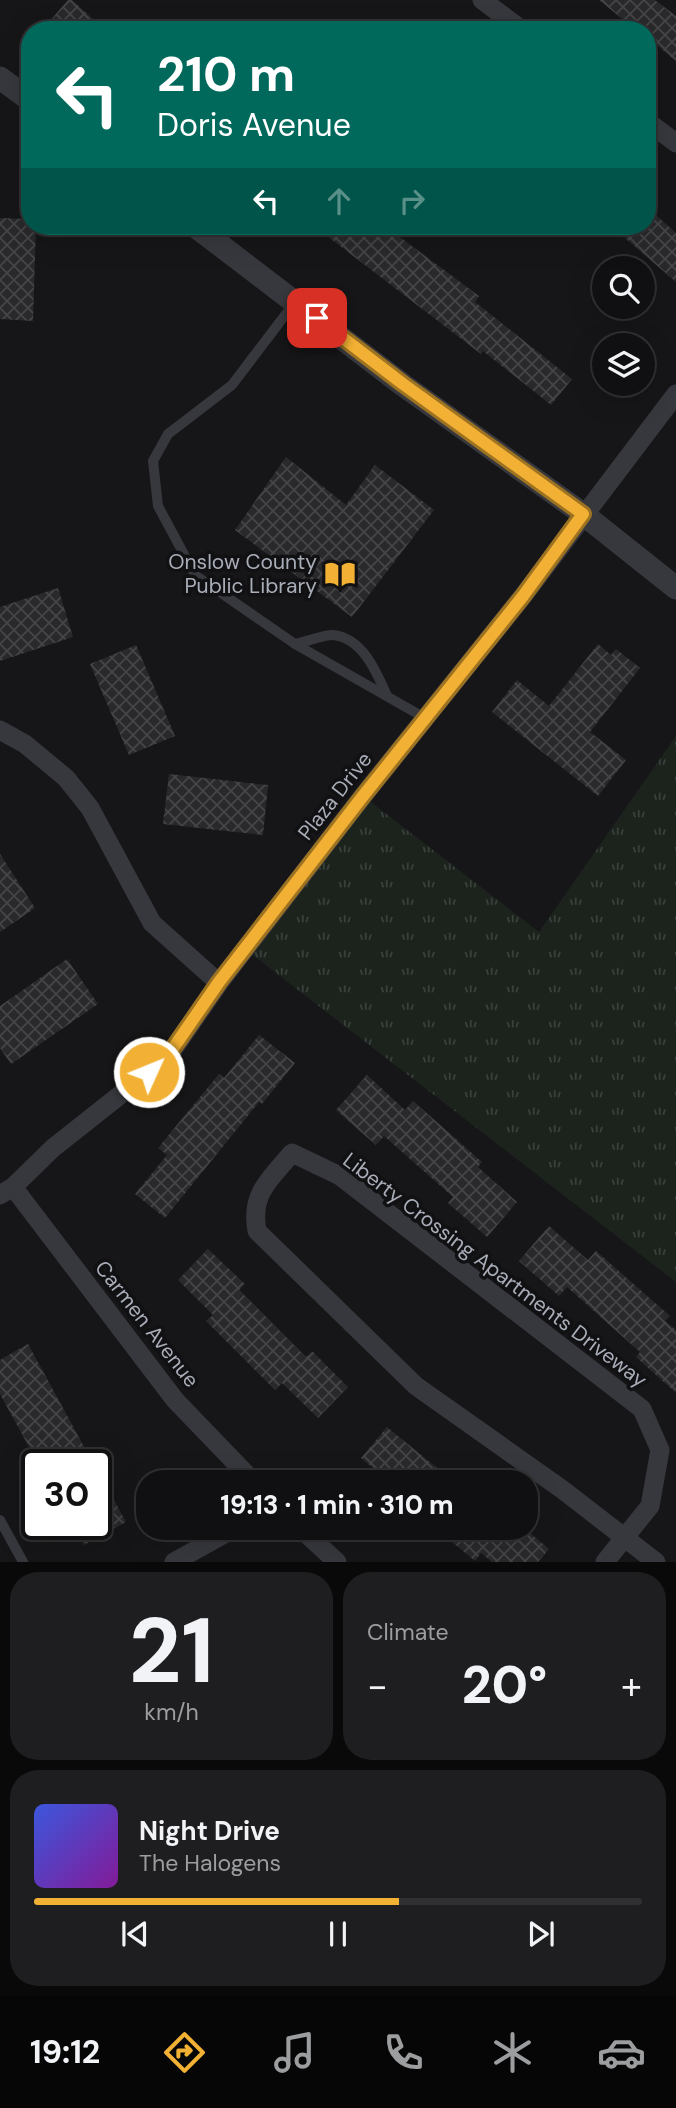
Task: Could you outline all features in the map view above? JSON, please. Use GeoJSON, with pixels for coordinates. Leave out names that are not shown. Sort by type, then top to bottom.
{"type":"FeatureCollection","features":[{"type":"Feature","properties":{"kind":"street"},"geometry":{"type":"LineString","coordinates":[[482,0],[510,21]]}},
{"type":"Feature","properties":{"kind":"street"},"geometry":{"type":"LineString","coordinates":[[0,78],[21,93]]}},
{"type":"Feature","properties":{"kind":"street"},"geometry":{"type":"LineString","coordinates":[[656,128],[676,143]]}},
{"type":"Feature","properties":{"kind":"street"},"geometry":{"type":"LineString","coordinates":[[207,235],[403,384],[583,514],[676,588]]}},
{"type":"Feature","properties":{"kind":"street","name":"Plaza Drive"},"geometry":{"type":"LineString","coordinates":[[6,1191],[53,1148],[167,1057],[219,982],[523,596],[676,394]]}},
{"type":"Feature","properties":{"kind":"street"},"geometry":{"type":"LineString","coordinates":[[0,730],[25,744],[66,778],[90,808],[152,923],[219,982]]}},
{"type":"Feature","properties":{"kind":"street","name":"Liberty Crossing Apartments Driveway"},"geometry":{"type":"LineString","coordinates":[[605,1562],[626,1536],[650,1506],[660,1450],[642,1409],[340,1176],[292,1153],[262,1189],[254,1214],[257,1231],[416,1386],[626,1536],[656,1562]]}},
{"type":"Feature","properties":{"kind":"street","name":"Carmen Avenue"},"geometry":{"type":"LineString","coordinates":[[6,1191],[175,1400],[242,1470]]}},
{"type":"Feature","properties":{"kind":"street"},"geometry":{"type":"LineString","coordinates":[[174,1562],[213,1540]]}},
{"type":"Feature","properties":{"kind":"street"},"geometry":{"type":"LineString","coordinates":[[313,1540],[337,1562]]}},
{"type":"Feature","properties":{"kind":"lane"},"geometry":{"type":"LineString","coordinates":[[295,302],[232,385],[168,434],[153,461],[158,506],[195,575],[295,644],[425,718]]}},
{"type":"Feature","properties":{"kind":"lane"},"geometry":{"type":"LineString","coordinates":[[295,644],[333,635],[347,640],[359,649],[373,666],[387,696]]}},
{"type":"Feature","properties":{"kind":"lane"},"geometry":{"type":"LineString","coordinates":[[0,1520],[23,1562]]}},
{"type":"Feature","properties":{"kind":"green space"},"geometry":{"type":"Polygon","coordinates":[[[676,736],[676,1282],[245,949],[363,796],[539,932],[676,736]]]}},
{"type":"Feature","properties":{"kind":"building"},"geometry":{"type":"Polygon","coordinates":[[[68,0],[72,0],[95,21],[50,21],[68,0]]]}},
{"type":"Feature","properties":{"kind":"building"},"geometry":{"type":"Polygon","coordinates":[[[599,0],[655,0],[676,16],[676,61],[656,45],[656,21],[625,21],[599,0]]]}},
{"type":"Feature","properties":{"kind":"building"},"geometry":{"type":"Polygon","coordinates":[[[656,215],[676,233],[676,282],[655,264],[655,256],[646,256],[625,238],[628,235],[656,235],[656,215]]]}},
{"type":"Feature","properties":{"kind":"building"},"geometry":{"type":"Polygon","coordinates":[[[0,218],[21,219],[21,235],[36,235],[33,321],[0,319],[0,218]]]}},
{"type":"Feature","properties":{"kind":"building"},"geometry":{"type":"Polygon","coordinates":[[[326,235],[397,235],[479,296],[475,302],[572,379],[551,405],[483,351],[481,354],[326,235]]]}},
{"type":"Feature","properties":{"kind":"building","name":"Onslow County Public Library"},"geometry":{"type":"Polygon","coordinates":[[[286,457],[346,505],[375,465],[434,510],[352,617],[235,530],[286,457]]]}},
{"type":"Feature","properties":{"kind":"building"},"geometry":{"type":"Polygon","coordinates":[[[58,588],[73,637],[0,661],[0,607],[58,588]]]}},
{"type":"Feature","properties":{"kind":"building"},"geometry":{"type":"Polygon","coordinates":[[[598,644],[611,655],[616,649],[640,668],[590,732],[626,760],[598,796],[492,712],[517,680],[549,706],[598,644]]]}},
{"type":"Feature","properties":{"kind":"building"},"geometry":{"type":"Polygon","coordinates":[[[136,645],[175,736],[129,755],[90,664],[136,645]]]}},
{"type":"Feature","properties":{"kind":"building"},"geometry":{"type":"Polygon","coordinates":[[[169,774],[268,785],[263,835],[163,824],[169,774]]]}},
{"type":"Feature","properties":{"kind":"building"},"geometry":{"type":"Polygon","coordinates":[[[0,854],[35,908],[0,932],[0,854]]]}},
{"type":"Feature","properties":{"kind":"building"},"geometry":{"type":"Polygon","coordinates":[[[67,959],[98,1004],[11,1064],[0,1048],[0,1006],[67,959]]]}},
{"type":"Feature","properties":{"kind":"building"},"geometry":{"type":"Polygon","coordinates":[[[259,1035],[295,1063],[262,1104],[259,1102],[165,1218],[135,1194],[167,1155],[158,1148],[219,1074],[224,1078],[259,1035]]]}},
{"type":"Feature","properties":{"kind":"building"},"geometry":{"type":"Polygon","coordinates":[[[367,1075],[405,1110],[413,1101],[482,1162],[478,1167],[517,1202],[487,1237],[448,1203],[453,1197],[384,1136],[376,1145],[336,1110],[367,1075]]]}},
{"type":"Feature","properties":{"kind":"building"},"geometry":{"type":"Polygon","coordinates":[[[549,1226],[588,1260],[596,1251],[670,1316],[665,1321],[676,1330],[676,1393],[636,1357],[640,1352],[567,1287],[559,1296],[519,1261],[549,1226]]]}},
{"type":"Feature","properties":{"kind":"building"},"geometry":{"type":"Polygon","coordinates":[[[208,1249],[245,1284],[239,1290],[306,1357],[312,1351],[348,1387],[318,1418],[282,1383],[275,1390],[206,1321],[213,1315],[178,1280],[208,1249]]]}},
{"type":"Feature","properties":{"kind":"building"},"geometry":{"type":"Polygon","coordinates":[[[28,1344],[85,1449],[30,1449],[0,1394],[0,1360],[28,1344]]]}},
{"type":"Feature","properties":{"kind":"building"},"geometry":{"type":"Polygon","coordinates":[[[387,1427],[439,1470],[376,1470],[361,1458],[387,1427]]]}},
{"type":"Feature","properties":{"kind":"building"},"geometry":{"type":"Polygon","coordinates":[[[112,1497],[126,1522],[112,1530],[112,1497]]]}},
{"type":"Feature","properties":{"kind":"building"},"geometry":{"type":"Polygon","coordinates":[[[450,1540],[538,1540],[549,1549],[538,1562],[492,1562],[481,1553],[475,1561],[450,1540]]]}},
{"type":"Feature","properties":{"kind":"place","name":"Onslow County Public Library"},"geometry":{"type":"Point","coordinates":[340,574]}},
{"type":"Feature","properties":{"kind":"route"},"geometry":{"type":"LineString","coordinates":[[149,1072],[167,1057],[219,982],[523,596],[583,514],[403,384],[317,318]]}}]}
